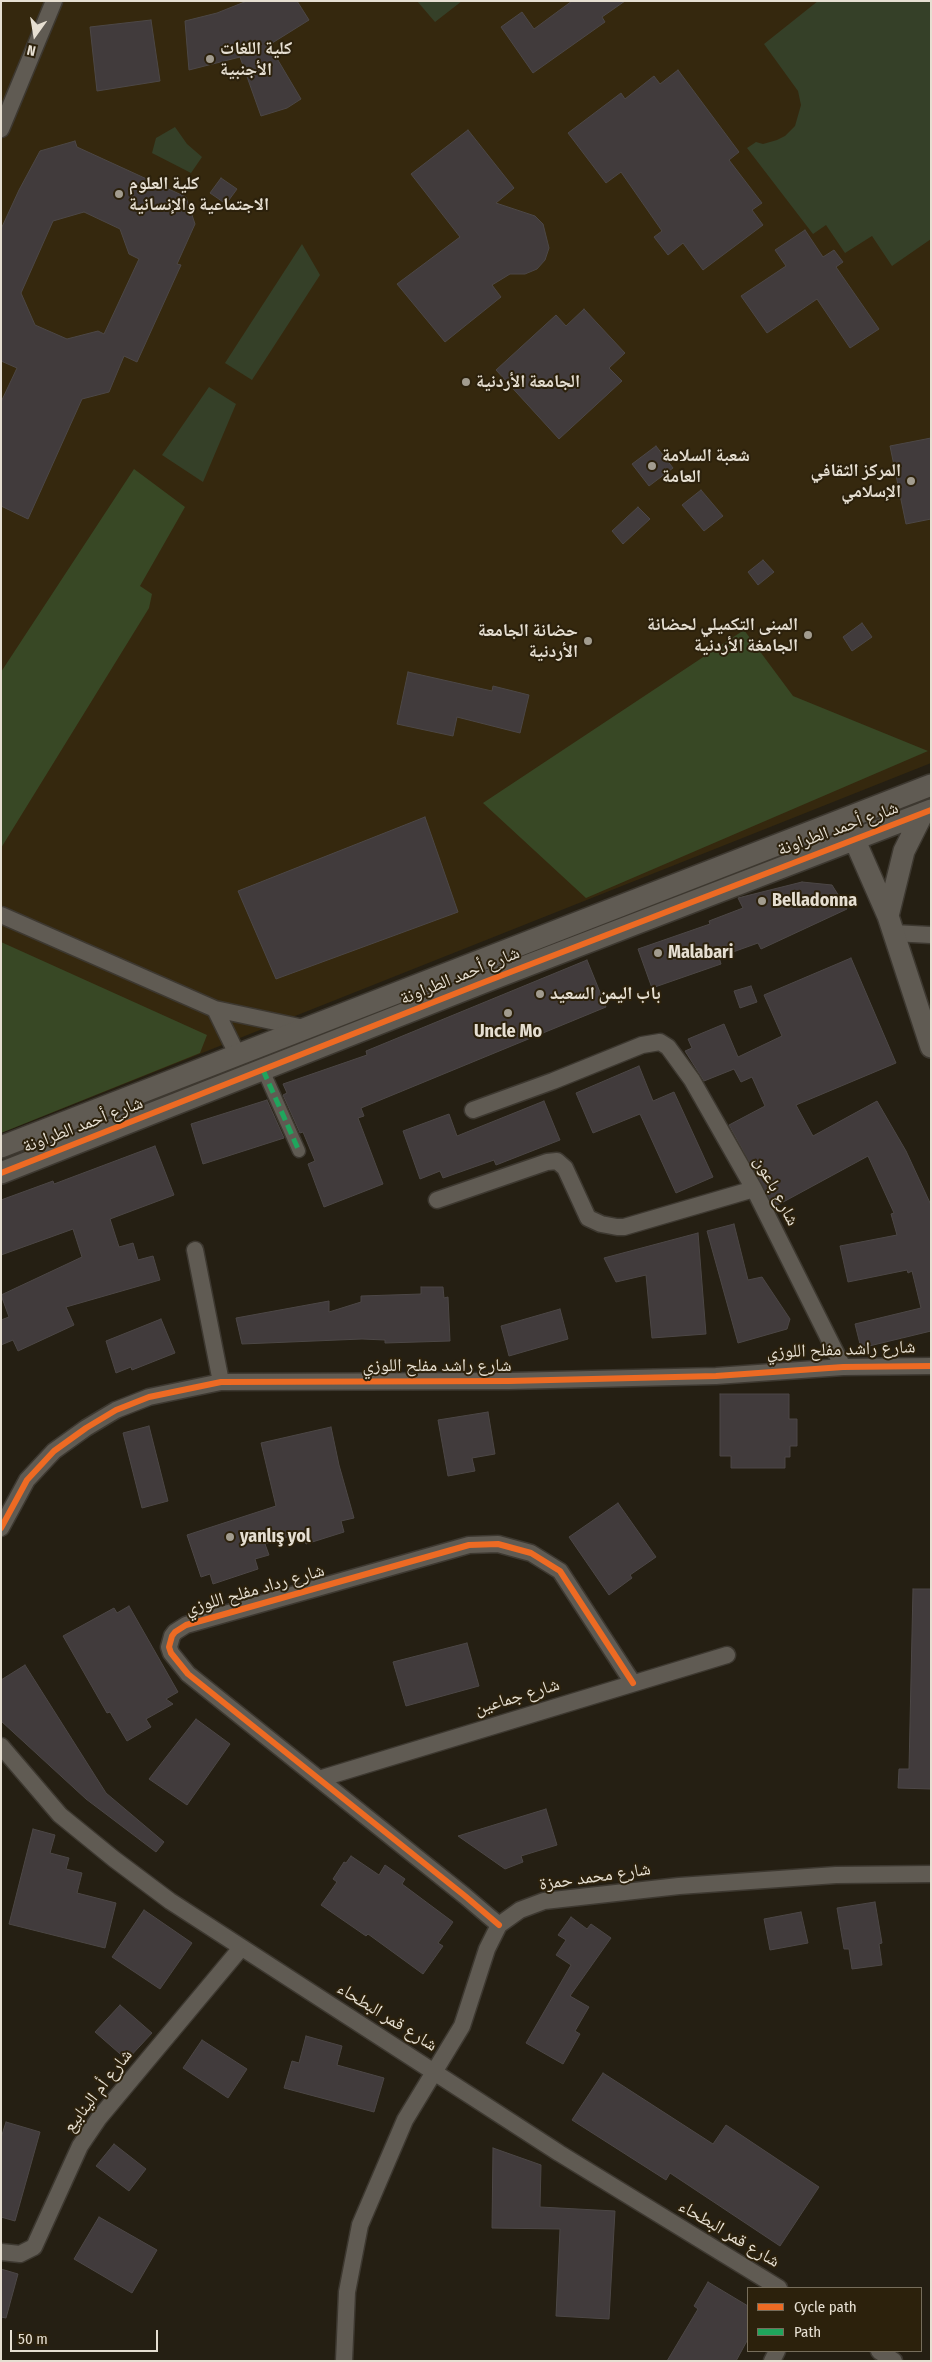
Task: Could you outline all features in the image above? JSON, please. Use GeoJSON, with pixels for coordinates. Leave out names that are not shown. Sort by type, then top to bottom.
{"type":"FeatureCollection","features":[{"type":"Feature","properties":{"kind":"street"},"geometry":{"type":"LineString","coordinates":[[1,129],[54,1]]}},
{"type":"Feature","properties":{"kind":"street","name":"شارع أحمد الطراونة"},"geometry":{"type":"LineString","coordinates":[[1,1147],[931,785]]}},
{"type":"Feature","properties":{"kind":"street"},"geometry":{"type":"LineString","coordinates":[[891,924],[904,852],[927,812]]}},
{"type":"Feature","properties":{"kind":"street","name":"شارع أحمد الطراونة"},"geometry":{"type":"LineString","coordinates":[[1,1173],[736,883],[854,841],[927,812]]}},
{"type":"Feature","properties":{"kind":"street"},"geometry":{"type":"LineString","coordinates":[[845,817],[891,924],[931,1047]]}},
{"type":"Feature","properties":{"kind":"street"},"geometry":{"type":"LineString","coordinates":[[1,915],[215,1009],[304,1028]]}},
{"type":"Feature","properties":{"kind":"street"},"geometry":{"type":"LineString","coordinates":[[891,924],[931,935]]}},
{"type":"Feature","properties":{"kind":"street"},"geometry":{"type":"LineString","coordinates":[[215,1009],[238,1056]]}},
{"type":"Feature","properties":{"kind":"street","name":"شارع باعون"},"geometry":{"type":"LineString","coordinates":[[473,1110],[553,1081],[642,1045],[660,1042],[668,1047],[680,1061],[754,1189],[843,1367]]}},
{"type":"Feature","properties":{"kind":"street"},"geometry":{"type":"LineString","coordinates":[[263,1070],[299,1152]]}},
{"type":"Feature","properties":{"kind":"street"},"geometry":{"type":"LineString","coordinates":[[437,1200],[547,1162],[557,1161],[565,1168],[588,1218],[601,1224],[617,1227],[624,1227],[754,1189]]}},
{"type":"Feature","properties":{"kind":"street"},"geometry":{"type":"LineString","coordinates":[[195,1250],[221,1382]]}},
{"type":"Feature","properties":{"kind":"street","name":"شارع راشد مفلح اللوزي"},"geometry":{"type":"LineString","coordinates":[[1,1528],[27,1480],[54,1451],[86,1428],[116,1410],[149,1397],[221,1382],[509,1381],[716,1376],[843,1367],[931,1366]]}},
{"type":"Feature","properties":{"kind":"street","name":"شارع رداد مفلح اللوزي"},"geometry":{"type":"LineString","coordinates":[[499,1926],[319,1778],[188,1674],[174,1658],[169,1647],[175,1632],[186,1625],[469,1545],[498,1544],[531,1553],[560,1571],[633,1682]]}},
{"type":"Feature","properties":{"kind":"street","name":"شارع جماعين"},"geometry":{"type":"LineString","coordinates":[[319,1778],[727,1655]]}},
{"type":"Feature","properties":{"kind":"street","name":"شارع قمر البطحاء"},"geometry":{"type":"LineString","coordinates":[[1,1746],[60,1815],[114,1860],[241,1948],[559,2153],[777,2287]]}},
{"type":"Feature","properties":{"kind":"street","name":"شارع محمد حمزة"},"geometry":{"type":"LineString","coordinates":[[344,2361],[346,2292],[360,2224],[406,2120],[462,2026],[486,1948],[499,1926],[520,1910],[544,1901],[679,1886],[836,1875],[931,1874]]}},
{"type":"Feature","properties":{"kind":"street","name":"شارع أم الينابيع"},"geometry":{"type":"LineString","coordinates":[[1,2252],[20,2254],[34,2247],[80,2146],[99,2118],[241,1948]]}},
{"type":"Feature","properties":{"kind":"street"},"geometry":{"type":"LineString","coordinates":[[880,2352],[894,2361]]}},
{"type":"Feature","properties":{"kind":"shaded area","name":"الجامعة الأردنية"},"geometry":{"type":"Polygon","coordinates":[[[1,1],[931,1],[931,763],[1,1133],[1,1]]]}},
{"type":"Feature","properties":{"kind":"green space"},"geometry":{"type":"Polygon","coordinates":[[[417,1],[462,1],[435,22],[417,1]]]}},
{"type":"Feature","properties":{"kind":"green space"},"geometry":{"type":"Polygon","coordinates":[[[818,1],[931,1],[931,239],[892,266],[872,236],[845,253],[826,225],[813,234],[747,148],[756,142],[763,144],[777,140],[785,136],[795,126],[801,105],[798,91],[764,44],[818,1]]]}},
{"type":"Feature","properties":{"kind":"green space"},"geometry":{"type":"Polygon","coordinates":[[[175,127],[187,144],[202,157],[191,173],[152,153],[156,138],[175,127]]]}},
{"type":"Feature","properties":{"kind":"green space"},"geometry":{"type":"Polygon","coordinates":[[[302,244],[320,275],[252,380],[225,363],[302,244]]]}},
{"type":"Feature","properties":{"kind":"green space"},"geometry":{"type":"Polygon","coordinates":[[[209,387],[236,404],[203,482],[162,455],[209,387]]]}},
{"type":"Feature","properties":{"kind":"green space"},"geometry":{"type":"Polygon","coordinates":[[[134,469],[185,507],[140,586],[152,594],[149,608],[1,848],[1,672],[134,469]]]}},
{"type":"Feature","properties":{"kind":"green space"},"geometry":{"type":"Polygon","coordinates":[[[744,630],[793,696],[928,751],[586,898],[483,803],[744,630]]]}},
{"type":"Feature","properties":{"kind":"green space"},"geometry":{"type":"Polygon","coordinates":[[[1,942],[207,1035],[200,1053],[1,1133],[1,942]]]}},
{"type":"Feature","properties":{"kind":"building","name":"كلية اللغات الأجنبية"},"geometry":{"type":"Polygon","coordinates":[[[247,1],[297,1],[309,20],[269,45],[301,99],[287,108],[261,116],[240,57],[189,70],[185,21],[217,13],[247,1]]]}},
{"type":"Feature","properties":{"kind":"building"},"geometry":{"type":"Polygon","coordinates":[[[572,1],[625,1],[602,17],[605,22],[533,73],[501,27],[522,12],[534,29],[572,1]]]}},
{"type":"Feature","properties":{"kind":"building"},"geometry":{"type":"Polygon","coordinates":[[[151,20],[160,81],[97,91],[90,27],[151,20]]]}},
{"type":"Feature","properties":{"kind":"building"},"geometry":{"type":"Polygon","coordinates":[[[678,70],[739,152],[729,160],[762,203],[752,210],[763,225],[703,270],[683,243],[668,255],[654,237],[662,231],[621,172],[606,183],[568,133],[621,93],[625,99],[654,76],[660,84],[678,70]]]}},
{"type":"Feature","properties":{"kind":"building"},"geometry":{"type":"Polygon","coordinates":[[[468,130],[514,188],[496,203],[535,216],[543,224],[549,248],[545,260],[537,269],[525,274],[510,274],[492,285],[501,297],[445,342],[397,284],[460,237],[411,174],[468,130]]]}},
{"type":"Feature","properties":{"kind":"building"},"geometry":{"type":"Polygon","coordinates":[[[75,141],[77,147],[186,197],[195,224],[177,264],[181,265],[137,362],[124,356],[109,392],[82,399],[28,519],[1,506],[1,402],[17,368],[1,361],[1,229],[40,151],[75,141]],[[84,212],[53,221],[21,293],[35,325],[67,339],[98,331],[104,334],[139,259],[129,254],[120,229],[84,212]]]}},
{"type":"Feature","properties":{"kind":"building"},"geometry":{"type":"Polygon","coordinates":[[[221,178],[237,189],[226,204],[210,193],[221,178]]]}},
{"type":"Feature","properties":{"kind":"building"},"geometry":{"type":"Polygon","coordinates":[[[805,230],[823,257],[834,250],[843,262],[836,267],[879,329],[850,348],[817,299],[767,333],[741,296],[786,266],[775,250],[805,230]]]}},
{"type":"Feature","properties":{"kind":"building"},"geometry":{"type":"Polygon","coordinates":[[[584,309],[625,353],[609,368],[622,381],[559,439],[496,370],[556,315],[566,326],[584,309]]]}},
{"type":"Feature","properties":{"kind":"building","name":"المركز الثقافي الإسلامي"},"geometry":{"type":"Polygon","coordinates":[[[931,438],[931,519],[906,524],[890,446],[931,438]]]}},
{"type":"Feature","properties":{"kind":"building","name":"شعبة السلامة العامة"},"geometry":{"type":"Polygon","coordinates":[[[656,446],[673,468],[649,486],[632,464],[656,446]]]}},
{"type":"Feature","properties":{"kind":"building"},"geometry":{"type":"Polygon","coordinates":[[[701,490],[723,516],[704,531],[682,505],[701,490]]]}},
{"type":"Feature","properties":{"kind":"building"},"geometry":{"type":"Polygon","coordinates":[[[638,507],[650,519],[623,544],[612,531],[638,507]]]}},
{"type":"Feature","properties":{"kind":"building"},"geometry":{"type":"Polygon","coordinates":[[[763,560],[774,572],[758,585],[748,572],[763,560]]]}},
{"type":"Feature","properties":{"kind":"building"},"geometry":{"type":"Polygon","coordinates":[[[862,623],[872,637],[852,651],[843,637],[862,623]]]}},
{"type":"Feature","properties":{"kind":"building"},"geometry":{"type":"Polygon","coordinates":[[[408,672],[492,691],[493,686],[529,695],[520,733],[457,717],[453,736],[397,724],[408,672]]]}},
{"type":"Feature","properties":{"kind":"building"},"geometry":{"type":"Polygon","coordinates":[[[425,817],[458,912],[276,979],[238,891],[425,817]]]}},
{"type":"Feature","properties":{"kind":"building"},"geometry":{"type":"Polygon","coordinates":[[[802,882],[832,885],[847,909],[761,949],[758,943],[719,957],[721,964],[652,988],[638,949],[710,924],[709,921],[743,908],[738,898],[802,882]]]}},
{"type":"Feature","properties":{"kind":"building"},"geometry":{"type":"Polygon","coordinates":[[[851,958],[896,1063],[796,1105],[813,1136],[877,1101],[906,1151],[931,1205],[931,1331],[861,1348],[855,1324],[921,1308],[912,1271],[908,1273],[907,1270],[848,1282],[840,1246],[897,1235],[891,1214],[894,1213],[868,1156],[774,1207],[729,1125],[765,1106],[752,1077],[741,1082],[734,1069],[704,1081],[685,1051],[692,1048],[688,1039],[724,1024],[738,1057],[782,1036],[764,995],[851,958]]]}},
{"type":"Feature","properties":{"kind":"building"},"geometry":{"type":"Polygon","coordinates":[[[587,960],[606,1007],[361,1108],[364,1116],[358,1118],[383,1184],[324,1207],[308,1164],[315,1161],[303,1132],[300,1133],[283,1095],[287,1093],[283,1084],[367,1055],[366,1051],[587,960]]]}},
{"type":"Feature","properties":{"kind":"building"},"geometry":{"type":"Polygon","coordinates":[[[751,986],[757,1002],[740,1008],[734,991],[751,986]]]}},
{"type":"Feature","properties":{"kind":"building"},"geometry":{"type":"Polygon","coordinates":[[[639,1066],[653,1101],[674,1092],[713,1177],[676,1193],[640,1114],[593,1133],[576,1093],[639,1066]]]}},
{"type":"Feature","properties":{"kind":"building"},"geometry":{"type":"Polygon","coordinates":[[[267,1100],[284,1138],[203,1164],[191,1124],[267,1100]]]}},
{"type":"Feature","properties":{"kind":"building"},"geometry":{"type":"Polygon","coordinates":[[[544,1101],[560,1140],[496,1165],[494,1160],[443,1178],[440,1171],[420,1179],[403,1131],[449,1114],[457,1136],[544,1101]]]}},
{"type":"Feature","properties":{"kind":"building"},"geometry":{"type":"Polygon","coordinates":[[[155,1146],[174,1195],[110,1219],[119,1247],[133,1243],[138,1260],[153,1256],[160,1280],[66,1307],[74,1325],[18,1351],[13,1340],[1,1345],[1,1320],[9,1317],[1,1295],[82,1257],[73,1229],[1,1255],[1,1200],[53,1181],[54,1184],[155,1146]]]}},
{"type":"Feature","properties":{"kind":"building"},"geometry":{"type":"Polygon","coordinates":[[[734,1224],[748,1280],[762,1277],[790,1319],[787,1329],[738,1343],[707,1231],[734,1224]]]}},
{"type":"Feature","properties":{"kind":"building"},"geometry":{"type":"Polygon","coordinates":[[[698,1233],[706,1334],[652,1338],[646,1275],[616,1282],[604,1258],[698,1233]]]}},
{"type":"Feature","properties":{"kind":"building"},"geometry":{"type":"Polygon","coordinates":[[[421,1287],[443,1287],[444,1298],[448,1297],[450,1341],[385,1343],[385,1340],[362,1339],[242,1344],[236,1318],[329,1301],[329,1312],[361,1302],[361,1296],[421,1294],[421,1287]]]}},
{"type":"Feature","properties":{"kind":"building"},"geometry":{"type":"Polygon","coordinates":[[[560,1309],[568,1339],[509,1356],[501,1326],[560,1309]]]}},
{"type":"Feature","properties":{"kind":"building"},"geometry":{"type":"Polygon","coordinates":[[[161,1319],[175,1353],[132,1370],[131,1367],[116,1373],[106,1341],[161,1319]]]}},
{"type":"Feature","properties":{"kind":"building"},"geometry":{"type":"Polygon","coordinates":[[[720,1394],[789,1394],[789,1419],[797,1419],[797,1446],[790,1446],[790,1457],[785,1457],[785,1468],[731,1468],[731,1456],[720,1456],[720,1394]]]}},
{"type":"Feature","properties":{"kind":"building"},"geometry":{"type":"Polygon","coordinates":[[[488,1412],[495,1454],[472,1458],[475,1471],[448,1476],[438,1420],[488,1412]]]}},
{"type":"Feature","properties":{"kind":"building"},"geometry":{"type":"Polygon","coordinates":[[[149,1426],[168,1501],[142,1508],[123,1433],[149,1426]]]}},
{"type":"Feature","properties":{"kind":"building"},"geometry":{"type":"Polygon","coordinates":[[[331,1427],[339,1465],[354,1518],[341,1521],[344,1532],[306,1544],[303,1532],[265,1544],[269,1555],[255,1559],[258,1569],[213,1584],[210,1574],[201,1577],[187,1535],[276,1506],[261,1443],[331,1427]]]}},
{"type":"Feature","properties":{"kind":"building"},"geometry":{"type":"Polygon","coordinates":[[[618,1503],[656,1557],[630,1575],[632,1578],[609,1595],[569,1537],[618,1503]]]}},
{"type":"Feature","properties":{"kind":"building"},"geometry":{"type":"Polygon","coordinates":[[[913,1589],[931,1589],[931,1789],[898,1788],[899,1769],[909,1769],[913,1589]]]}},
{"type":"Feature","properties":{"kind":"building"},"geometry":{"type":"Polygon","coordinates":[[[129,1606],[178,1692],[166,1699],[173,1704],[146,1719],[151,1727],[127,1741],[110,1712],[107,1713],[63,1636],[114,1608],[117,1613],[129,1606]]]}},
{"type":"Feature","properties":{"kind":"building"},"geometry":{"type":"Polygon","coordinates":[[[467,1643],[479,1686],[406,1706],[393,1662],[467,1643]]]}},
{"type":"Feature","properties":{"kind":"building"},"geometry":{"type":"Polygon","coordinates":[[[25,1665],[106,1793],[164,1842],[156,1852],[86,1799],[1,1721],[1,1680],[25,1665]]]}},
{"type":"Feature","properties":{"kind":"building"},"geometry":{"type":"Polygon","coordinates":[[[196,1719],[230,1744],[187,1805],[149,1779],[196,1719]]]}},
{"type":"Feature","properties":{"kind":"building"},"geometry":{"type":"Polygon","coordinates":[[[546,1809],[557,1845],[521,1856],[523,1862],[505,1869],[458,1836],[546,1809]]]}},
{"type":"Feature","properties":{"kind":"building"},"geometry":{"type":"Polygon","coordinates":[[[33,1829],[55,1835],[50,1853],[69,1858],[66,1869],[82,1873],[77,1893],[116,1903],[105,1948],[9,1924],[33,1829]]]}},
{"type":"Feature","properties":{"kind":"building"},"geometry":{"type":"Polygon","coordinates":[[[351,1856],[379,1875],[385,1865],[405,1879],[402,1884],[453,1922],[438,1943],[443,1946],[423,1974],[368,1934],[366,1936],[321,1905],[337,1882],[333,1879],[344,1862],[346,1863],[351,1856]]]}},
{"type":"Feature","properties":{"kind":"building"},"geometry":{"type":"Polygon","coordinates":[[[875,1902],[882,1943],[879,1944],[882,1965],[852,1969],[849,1949],[844,1949],[837,1908],[875,1902]]]}},
{"type":"Feature","properties":{"kind":"building"},"geometry":{"type":"Polygon","coordinates":[[[144,1910],[192,1943],[160,1989],[112,1957],[144,1910]]]}},
{"type":"Feature","properties":{"kind":"building"},"geometry":{"type":"Polygon","coordinates":[[[801,1912],[808,1943],[770,1950],[764,1919],[801,1912]]]}},
{"type":"Feature","properties":{"kind":"building"},"geometry":{"type":"Polygon","coordinates":[[[571,1917],[587,1929],[591,1924],[611,1938],[570,1996],[589,2007],[575,2031],[580,2034],[563,2064],[526,2043],[571,1965],[556,1955],[566,1940],[558,1935],[571,1917]]]}},
{"type":"Feature","properties":{"kind":"building"},"geometry":{"type":"Polygon","coordinates":[[[120,2005],[152,2033],[127,2060],[95,2032],[120,2005]]]}},
{"type":"Feature","properties":{"kind":"building"},"geometry":{"type":"Polygon","coordinates":[[[306,2036],[342,2046],[337,2065],[384,2078],[374,2112],[284,2088],[292,2061],[299,2063],[306,2036]]]}},
{"type":"Feature","properties":{"kind":"building"},"geometry":{"type":"Polygon","coordinates":[[[202,2040],[247,2069],[228,2098],[183,2068],[202,2040]]]}},
{"type":"Feature","properties":{"kind":"building"},"geometry":{"type":"Polygon","coordinates":[[[603,2073],[713,2144],[726,2125],[819,2187],[780,2246],[670,2173],[666,2180],[572,2120],[603,2073]]]}},
{"type":"Feature","properties":{"kind":"building"},"geometry":{"type":"Polygon","coordinates":[[[6,2122],[40,2132],[15,2221],[1,2217],[1,2138],[6,2122]]]}},
{"type":"Feature","properties":{"kind":"building"},"geometry":{"type":"Polygon","coordinates":[[[114,2144],[146,2169],[129,2191],[96,2166],[114,2144]]]}},
{"type":"Feature","properties":{"kind":"building"},"geometry":{"type":"Polygon","coordinates":[[[493,2148],[541,2165],[540,2207],[615,2211],[609,2319],[556,2316],[560,2229],[492,2228],[493,2148]]]}},
{"type":"Feature","properties":{"kind":"building"},"geometry":{"type":"Polygon","coordinates":[[[99,2217],[157,2250],[132,2293],[74,2259],[99,2217]]]}},
{"type":"Feature","properties":{"kind":"building"},"geometry":{"type":"Polygon","coordinates":[[[1,2269],[18,2274],[6,2318],[1,2317],[1,2269]]]}},
{"type":"Feature","properties":{"kind":"building"},"geometry":{"type":"Polygon","coordinates":[[[708,2282],[747,2305],[747,2341],[736,2361],[667,2361],[698,2309],[694,2306],[708,2282]]]}},
{"type":"Feature","properties":{"kind":"marked path"},"geometry":{"type":"LineString","coordinates":[[263,1070],[299,1151]]}},
{"type":"Feature","properties":{"kind":"cycle path"},"geometry":{"type":"LineString","coordinates":[[1,1173],[482,983],[931,810]]}},
{"type":"Feature","properties":{"kind":"cycle path"},"geometry":{"type":"LineString","coordinates":[[1,1528],[27,1480],[54,1451],[86,1428],[116,1410],[149,1397],[221,1382],[509,1381],[716,1376],[843,1367],[931,1366]]}},
{"type":"Feature","properties":{"kind":"cycle path"},"geometry":{"type":"LineString","coordinates":[[499,1925],[188,1674],[171,1653],[169,1647],[172,1636],[186,1625],[469,1545],[498,1544],[531,1553],[560,1571],[633,1683]]}},
{"type":"Feature","properties":{"kind":"place","name":"كلية اللغات الأجنبية"},"geometry":{"type":"Point","coordinates":[210,59]}},
{"type":"Feature","properties":{"kind":"place","name":"كلية العلوم الاجتماعية والإنسانية"},"geometry":{"type":"Point","coordinates":[119,194]}},
{"type":"Feature","properties":{"kind":"place","name":"الجامعة الأردنية"},"geometry":{"type":"Point","coordinates":[466,382]}},
{"type":"Feature","properties":{"kind":"place","name":"شعبة السلامة العامة"},"geometry":{"type":"Point","coordinates":[652,466]}},
{"type":"Feature","properties":{"kind":"place","name":"المركز الثقافي الإسلامي"},"geometry":{"type":"Point","coordinates":[911,481]}},
{"type":"Feature","properties":{"kind":"place","name":"المبنى التكميلي لحضانة الجامغة الأردنية"},"geometry":{"type":"Point","coordinates":[808,635]}},
{"type":"Feature","properties":{"kind":"place","name":"حضانة الجامعة الأردنية"},"geometry":{"type":"Point","coordinates":[588,641]}},
{"type":"Feature","properties":{"kind":"place","name":"Belladonna"},"geometry":{"type":"Point","coordinates":[762,901]}},
{"type":"Feature","properties":{"kind":"place","name":"Malabari"},"geometry":{"type":"Point","coordinates":[658,953]}},
{"type":"Feature","properties":{"kind":"place","name":"باب اليمن السعيد"},"geometry":{"type":"Point","coordinates":[540,994]}},
{"type":"Feature","properties":{"kind":"place","name":"Uncle Mo"},"geometry":{"type":"Point","coordinates":[508,1013]}},
{"type":"Feature","properties":{"kind":"place","name":"yanlış yol"},"geometry":{"type":"Point","coordinates":[230,1537]}}]}
